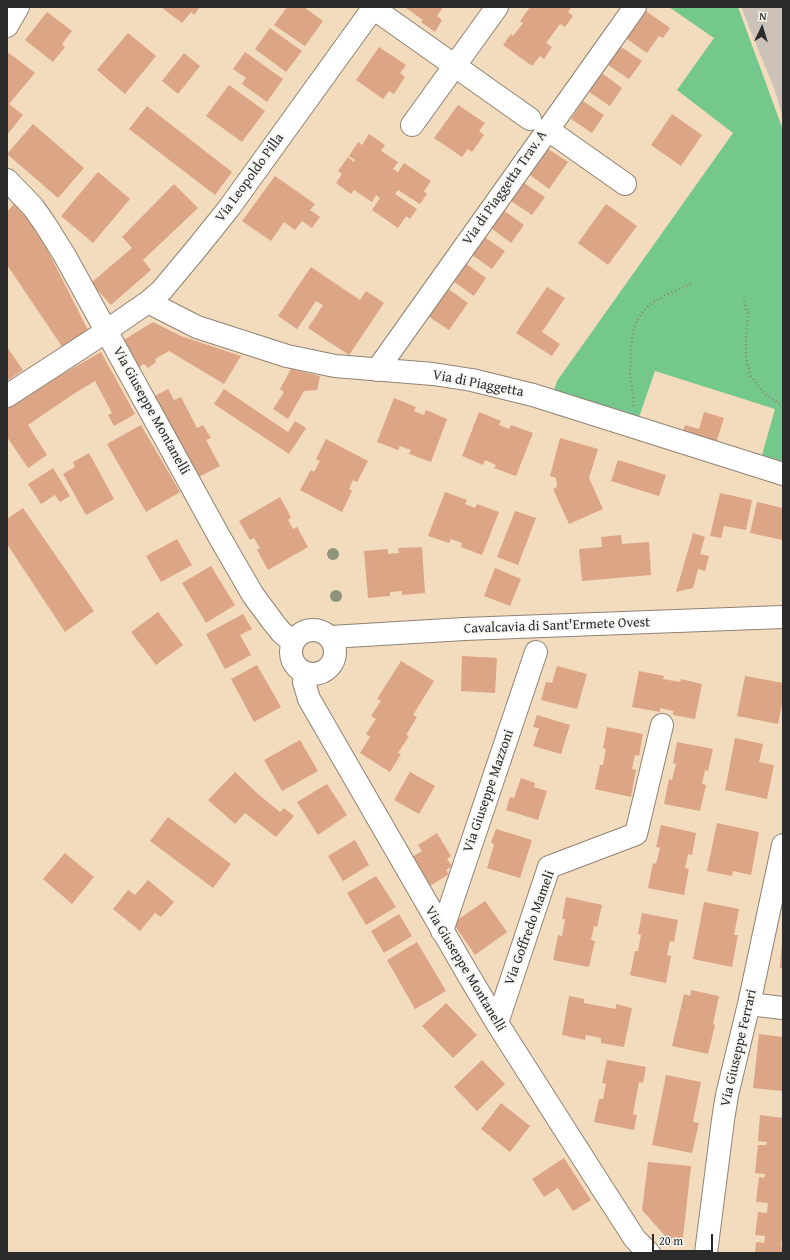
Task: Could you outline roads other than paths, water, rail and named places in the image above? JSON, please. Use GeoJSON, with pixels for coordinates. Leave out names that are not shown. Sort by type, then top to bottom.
{"type":"FeatureCollection","features":[{"type":"Feature","properties":{"kind":"street"},"geometry":{"type":"LineString","coordinates":[[7,26],[18,7]]}},
{"type":"Feature","properties":{"kind":"street"},"geometry":{"type":"LineString","coordinates":[[412,125],[497,7]]}},
{"type":"Feature","properties":{"kind":"street","name":"Via di Piaggetta Trav. A"},"geometry":{"type":"LineString","coordinates":[[376,370],[539,124],[635,7]]}},
{"type":"Feature","properties":{"kind":"street"},"geometry":{"type":"LineString","coordinates":[[374,8],[454,66],[625,184]]}},
{"type":"Feature","properties":{"kind":"street","name":"Via Leopoldo Pilla"},"geometry":{"type":"LineString","coordinates":[[7,396],[107,331],[148,302],[171,280],[229,208],[374,8]]}},
{"type":"Feature","properties":{"kind":"street","name":"Via Giuseppe Montanelli"},"geometry":{"type":"LineString","coordinates":[[7,180],[33,207],[45,224],[107,331],[220,538],[253,595],[277,627],[294,642]]}},
{"type":"Feature","properties":{"kind":"street","name":"Via di Piaggetta"},"geometry":{"type":"LineString","coordinates":[[148,302],[197,327],[273,352],[335,366],[433,374],[472,380],[533,395],[783,474]]}},
{"type":"Feature","properties":{"kind":"street","name":"Cavalcavia di Sant'Ermete Ovest"},"geometry":{"type":"LineString","coordinates":[[331,637],[464,629],[783,617]]}},
{"type":"Feature","properties":{"kind":"street"},"geometry":{"type":"LineString","coordinates":[[310,629],[325,632],[331,637],[335,653],[334,660],[330,667],[318,674],[305,673],[299,669],[292,658],[291,651],[297,636],[310,629]]}},
{"type":"Feature","properties":{"kind":"street","name":"Via Giuseppe Mazzoni"},"geometry":{"type":"LineString","coordinates":[[442,931],[536,652]]}},
{"type":"Feature","properties":{"kind":"street","name":"Via Giuseppe Montanelli"},"geometry":{"type":"LineString","coordinates":[[305,673],[304,682],[309,699],[442,931],[497,1023],[635,1239],[648,1253]]}},
{"type":"Feature","properties":{"kind":"street","name":"Via Goffredo Mameli"},"geometry":{"type":"LineString","coordinates":[[497,1023],[549,867],[636,834],[662,725]]}},
{"type":"Feature","properties":{"kind":"street","name":"Via Giuseppe Ferrari"},"geometry":{"type":"LineString","coordinates":[[706,1253],[723,1120],[732,1073],[749,1004],[783,845]]}},
{"type":"Feature","properties":{"kind":"street"},"geometry":{"type":"LineString","coordinates":[[749,1004],[783,1008]]}}]}
